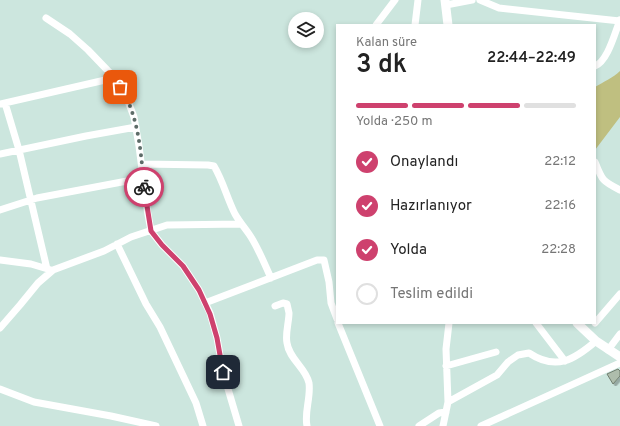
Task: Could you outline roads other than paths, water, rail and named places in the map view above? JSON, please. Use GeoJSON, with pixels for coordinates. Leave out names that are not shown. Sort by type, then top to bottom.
{"type":"FeatureCollection","features":[{"type":"Feature","properties":{"kind":"main road"},"geometry":{"type":"LineString","coordinates":[[446,3],[448,24]]}},
{"type":"Feature","properties":{"kind":"main road"},"geometry":{"type":"LineString","coordinates":[[578,324],[596,341],[620,357]]}},
{"type":"Feature","properties":{"kind":"street"},"geometry":{"type":"LineString","coordinates":[[377,24],[395,0]]}},
{"type":"Feature","properties":{"kind":"street"},"geometry":{"type":"LineString","coordinates":[[415,24],[418,0]]}},
{"type":"Feature","properties":{"kind":"street"},"geometry":{"type":"LineString","coordinates":[[446,3],[472,0]]}},
{"type":"Feature","properties":{"kind":"street"},"geometry":{"type":"LineString","coordinates":[[480,0],[499,8],[620,20],[607,54],[596,66]]}},
{"type":"Feature","properties":{"kind":"street"},"geometry":{"type":"LineString","coordinates":[[46,18],[70,34],[88,50],[114,78],[126,96],[134,117],[151,231],[162,245],[183,266],[205,302],[217,338],[223,372],[239,426]]}},
{"type":"Feature","properties":{"kind":"street"},"geometry":{"type":"LineString","coordinates":[[50,269],[30,200],[19,150],[2,104],[114,78]]}},
{"type":"Feature","properties":{"kind":"street"},"geometry":{"type":"LineString","coordinates":[[0,154],[136,128]]}},
{"type":"Feature","properties":{"kind":"street"},"geometry":{"type":"LineString","coordinates":[[142,164],[214,166],[240,224],[249,234],[271,278]]}},
{"type":"Feature","properties":{"kind":"street"},"geometry":{"type":"LineString","coordinates":[[596,164],[602,179],[606,184],[620,190]]}},
{"type":"Feature","properties":{"kind":"street"},"geometry":{"type":"LineString","coordinates":[[0,210],[30,200],[143,178]]}},
{"type":"Feature","properties":{"kind":"street"},"geometry":{"type":"LineString","coordinates":[[0,328],[50,269],[104,251],[131,237],[167,225],[240,224]]}},
{"type":"Feature","properties":{"kind":"street"},"geometry":{"type":"LineString","coordinates":[[117,244],[146,304],[160,327],[196,403],[203,426]]}},
{"type":"Feature","properties":{"kind":"street"},"geometry":{"type":"LineString","coordinates":[[0,260],[30,264],[50,269]]}},
{"type":"Feature","properties":{"kind":"street"},"geometry":{"type":"LineString","coordinates":[[205,302],[317,260],[324,260],[328,275],[331,303],[336,316]]}},
{"type":"Feature","properties":{"kind":"street"},"geometry":{"type":"LineString","coordinates":[[596,322],[620,294]]}},
{"type":"Feature","properties":{"kind":"street"},"geometry":{"type":"LineString","coordinates":[[275,306],[283,303],[287,304],[289,308],[290,313],[286,342],[288,348],[305,373],[308,383],[305,418],[307,426]]}},
{"type":"Feature","properties":{"kind":"street"},"geometry":{"type":"LineString","coordinates":[[338,324],[380,426]]}},
{"type":"Feature","properties":{"kind":"street"},"geometry":{"type":"LineString","coordinates":[[443,426],[448,402],[446,366],[449,324]]}},
{"type":"Feature","properties":{"kind":"street"},"geometry":{"type":"LineString","coordinates":[[537,324],[565,361]]}},
{"type":"Feature","properties":{"kind":"street"},"geometry":{"type":"LineString","coordinates":[[587,332],[594,324]]}},
{"type":"Feature","properties":{"kind":"street"},"geometry":{"type":"LineString","coordinates":[[608,350],[620,334]]}},
{"type":"Feature","properties":{"kind":"street"},"geometry":{"type":"LineString","coordinates":[[448,402],[497,375],[508,362],[518,355],[529,353],[538,359],[547,362],[571,360],[596,341]]}},
{"type":"Feature","properties":{"kind":"street"},"geometry":{"type":"LineString","coordinates":[[446,366],[496,352]]}},
{"type":"Feature","properties":{"kind":"street"},"geometry":{"type":"LineString","coordinates":[[481,426],[620,363]]}},
{"type":"Feature","properties":{"kind":"street"},"geometry":{"type":"LineString","coordinates":[[0,390],[34,402],[152,426]]}},
{"type":"Feature","properties":{"kind":"street"},"geometry":{"type":"LineString","coordinates":[[419,426],[439,413],[446,412]]}}]}
